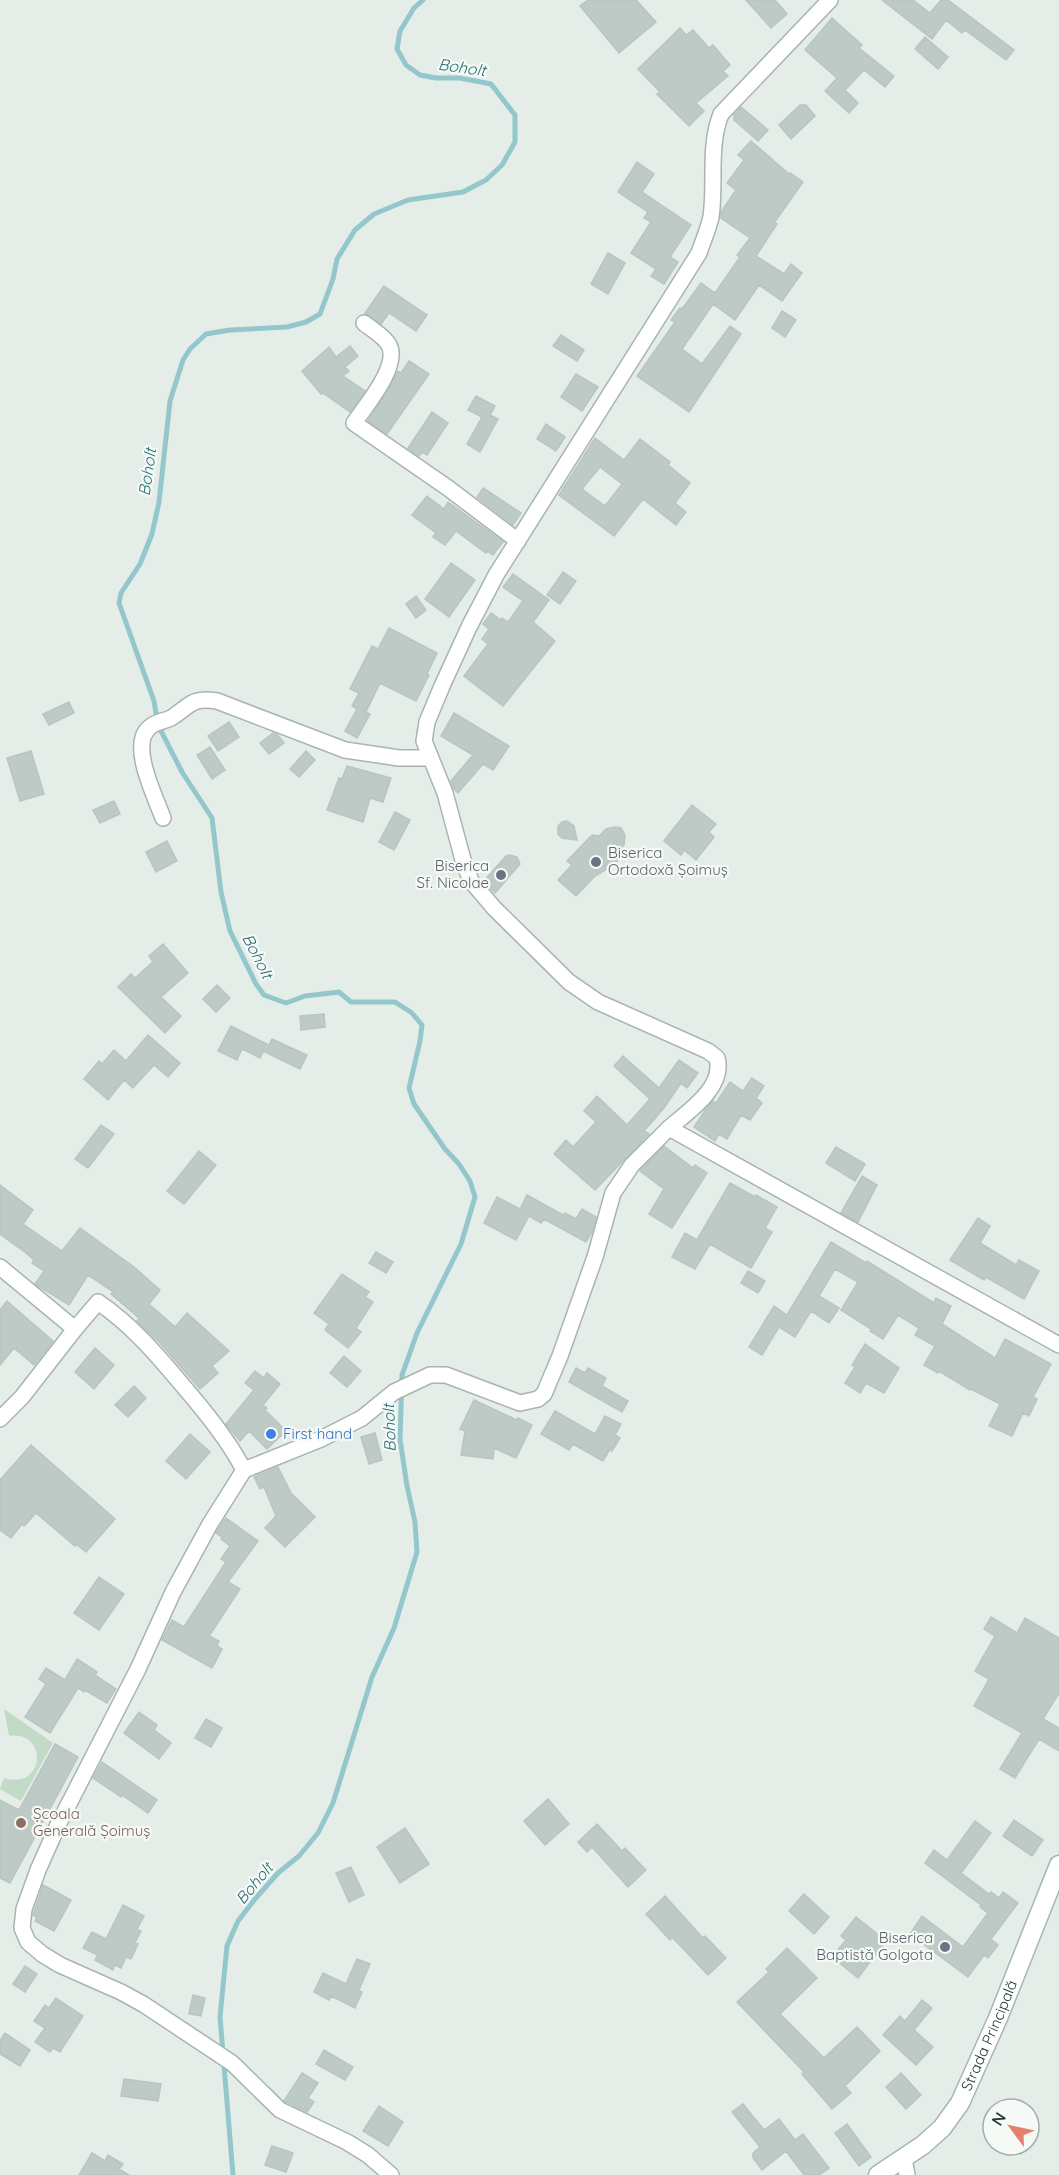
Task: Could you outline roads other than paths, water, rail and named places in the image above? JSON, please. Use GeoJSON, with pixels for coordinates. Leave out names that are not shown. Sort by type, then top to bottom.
{"type":"FeatureCollection","features":[{"type":"Feature","properties":{"kind":"main road","name":"Strada Principală"},"geometry":{"type":"LineString","coordinates":[[878,2175],[905,2167],[952,2116],[968,2089],[1059,1865]]}},
{"type":"Feature","properties":{"kind":"street"},"geometry":{"type":"LineString","coordinates":[[391,2175],[368,2155],[347,2142],[280,2110],[249,2078],[206,2044],[121,1992],[85,1977],[42,1954],[28,1941],[22,1928],[22,1917],[38,1869],[58,1825],[138,1669],[173,1592],[210,1524],[244,1470],[321,1439],[362,1418],[394,1392],[438,1373],[520,1403],[538,1400],[544,1394],[552,1375],[584,1290],[596,1257],[613,1193],[619,1181],[669,1128],[693,1107],[715,1083],[719,1075],[717,1058],[708,1051],[598,1002],[569,982],[494,909],[471,881],[445,793],[424,741],[427,722],[469,627],[496,575],[699,253],[711,216],[714,146],[717,125],[722,114],[830,0]]}},
{"type":"Feature","properties":{"kind":"street"},"geometry":{"type":"LineString","coordinates":[[364,323],[388,344],[392,359],[384,378],[354,423],[448,488],[518,541]]}},
{"type":"Feature","properties":{"kind":"street"},"geometry":{"type":"LineString","coordinates":[[163,818],[141,752],[141,742],[157,724],[171,718],[190,702],[217,701],[345,750],[399,758],[430,758]]}},
{"type":"Feature","properties":{"kind":"street"},"geometry":{"type":"LineString","coordinates":[[669,1128],[1059,1345]]}},
{"type":"Feature","properties":{"kind":"street"},"geometry":{"type":"LineString","coordinates":[[0,1267],[75,1329]]}},
{"type":"Feature","properties":{"kind":"street"},"geometry":{"type":"LineString","coordinates":[[0,1419],[21,1397],[98,1302],[114,1313],[144,1342],[232,1447],[244,1470]]}},
{"type":"Feature","properties":{"kind":"waterway","name":"Boholt"},"geometry":{"type":"LineString","coordinates":[[233,2175],[220,2017],[227,1946],[238,1921],[255,1899],[278,1873],[299,1856],[318,1833],[333,1803],[372,1677],[394,1628],[417,1552],[415,1522],[400,1439],[402,1375],[417,1333],[461,1244],[475,1197],[470,1181],[459,1164],[445,1149],[414,1104],[409,1088],[422,1025],[412,1013],[395,1002],[351,1002],[339,992],[305,996],[286,1003],[264,995],[256,984],[230,931],[221,892],[212,818],[182,772],[158,725],[154,701],[119,603],[121,593],[140,564],[152,534],[159,502],[170,401],[183,360],[190,349],[206,334],[230,330],[287,327],[306,322],[320,314],[333,279],[337,259],[355,230],[374,214],[408,200],[463,192],[486,180],[502,165],[515,142],[515,115],[491,84],[460,78],[420,75],[406,65],[397,49],[400,31],[414,8],[423,0]]}},
{"type":"Feature","properties":{"kind":"place","name":"Biserica Ortodoxă Șoimuș"},"geometry":{"type":"Point","coordinates":[596,862]}},
{"type":"Feature","properties":{"kind":"place","name":"Biserica Sf. Nicolae"},"geometry":{"type":"Point","coordinates":[501,875]}},
{"type":"Feature","properties":{"kind":"place","name":"First hand"},"geometry":{"type":"Point","coordinates":[271,1434]}},
{"type":"Feature","properties":{"kind":"place","name":"Școala Generală Șoimuș"},"geometry":{"type":"Point","coordinates":[21,1823]}},
{"type":"Feature","properties":{"kind":"place","name":"Biserica Baptistă Golgota"},"geometry":{"type":"Point","coordinates":[945,1947]}}]}
